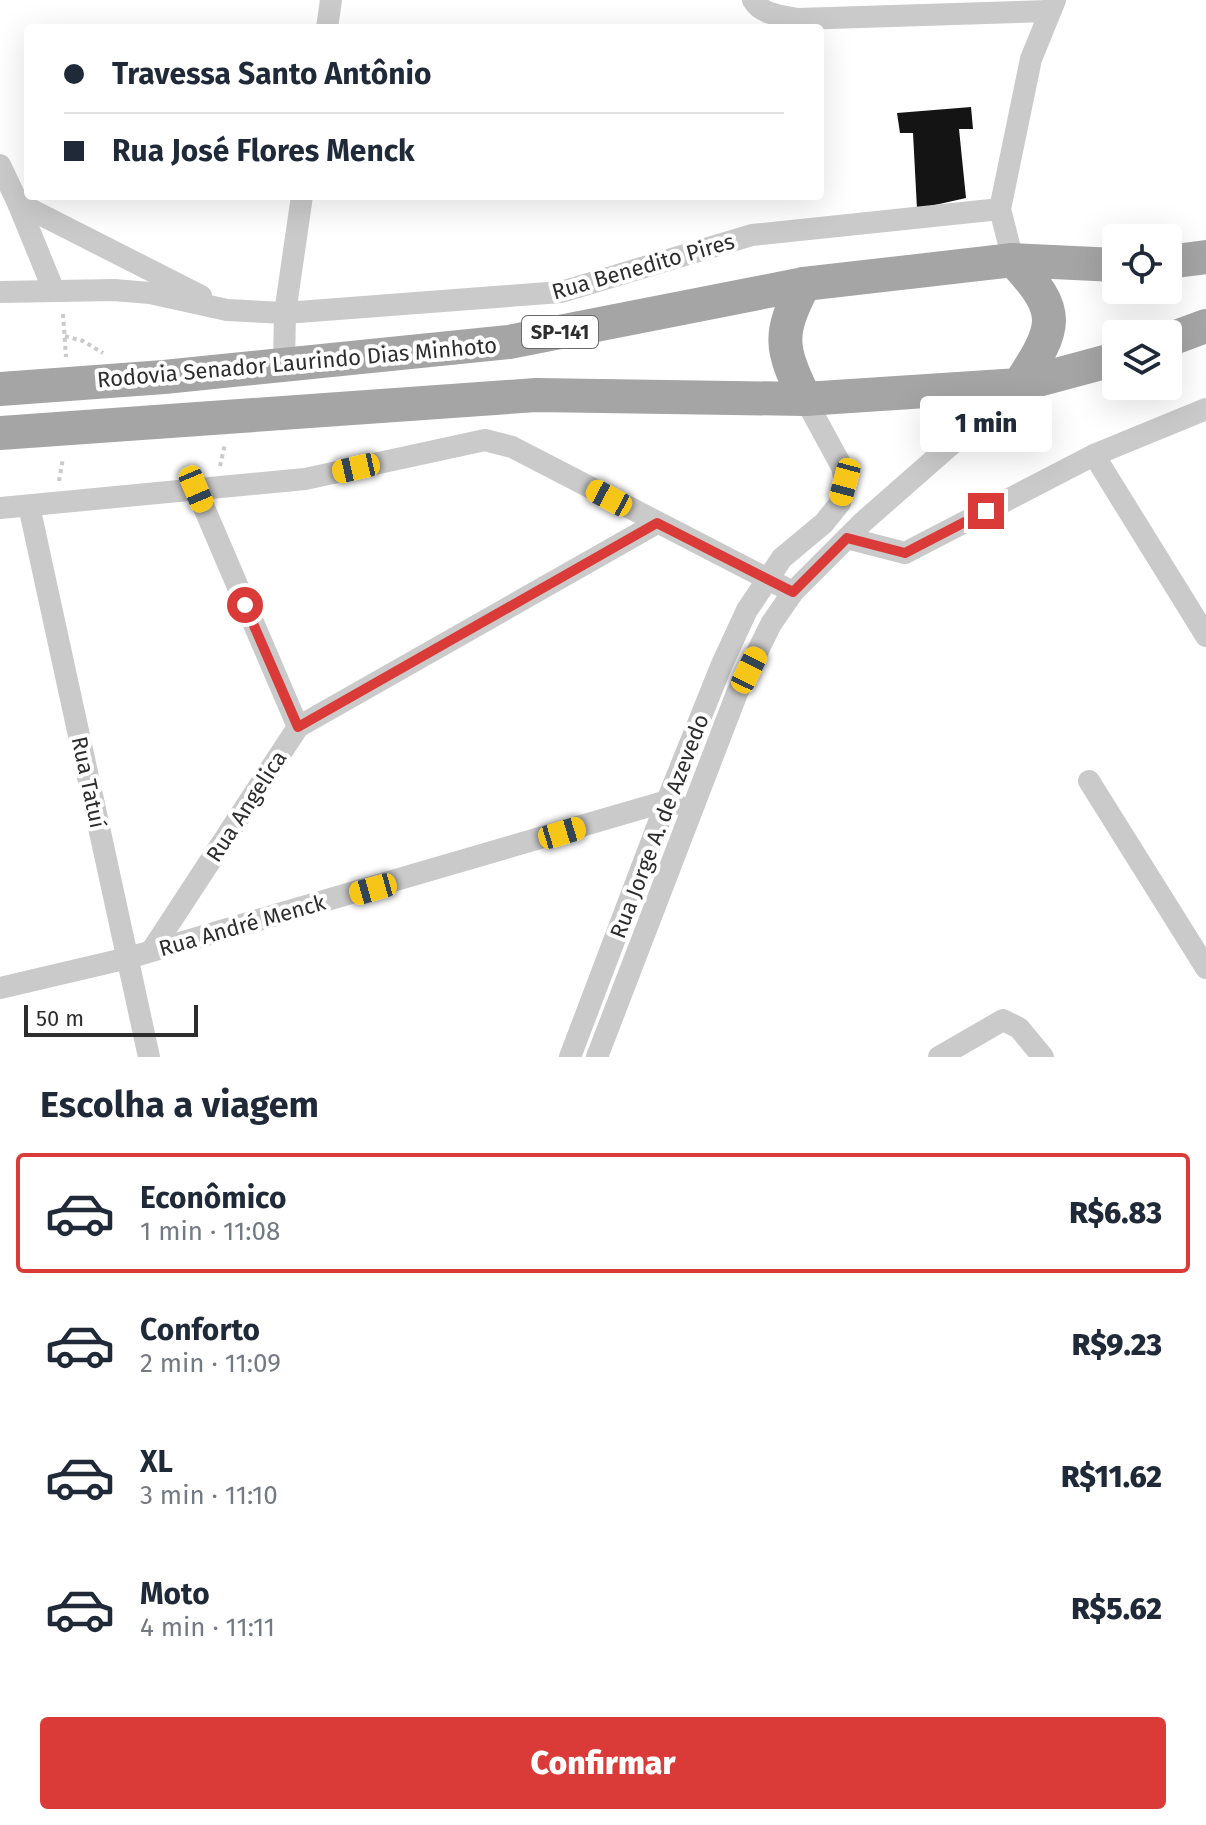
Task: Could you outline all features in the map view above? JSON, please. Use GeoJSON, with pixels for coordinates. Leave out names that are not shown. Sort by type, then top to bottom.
{"type":"FeatureCollection","features":[{"type":"Feature","properties":{"kind":"main road"},"geometry":{"type":"LineString","coordinates":[[1182,260],[1206,257]]}},
{"type":"Feature","properties":{"kind":"main road","name":"Rodovia Senador Laurindo Dias Minhoto"},"geometry":{"type":"LineString","coordinates":[[0,389],[509,342],[804,284],[1013,260],[1102,264]]}},
{"type":"Feature","properties":{"kind":"main road"},"geometry":{"type":"LineString","coordinates":[[1013,260],[1041,290],[1049,310],[1049,328],[1042,350],[1019,385]]}},
{"type":"Feature","properties":{"kind":"main road"},"geometry":{"type":"LineString","coordinates":[[804,284],[786,320],[784,345],[805,399]]}},
{"type":"Feature","properties":{"kind":"main road"},"geometry":{"type":"LineString","coordinates":[[1182,335],[1206,326]]}},
{"type":"Feature","properties":{"kind":"main road"},"geometry":{"type":"LineString","coordinates":[[0,433],[545,395],[805,399],[1019,385],[1102,363]]}},
{"type":"Feature","properties":{"kind":"street"},"geometry":{"type":"LineString","coordinates":[[328,24],[331,0]]}},
{"type":"Feature","properties":{"kind":"street"},"geometry":{"type":"LineString","coordinates":[[753,0],[756,6],[773,15],[798,19],[1052,5],[1022,95],[1000,209],[1013,260]]}},
{"type":"Feature","properties":{"kind":"street"},"geometry":{"type":"LineString","coordinates":[[0,165],[58,292]]}},
{"type":"Feature","properties":{"kind":"street"},"geometry":{"type":"LineString","coordinates":[[284,364],[285,313],[301,200]]}},
{"type":"Feature","properties":{"kind":"street"},"geometry":{"type":"LineString","coordinates":[[18,203],[227,310]]}},
{"type":"Feature","properties":{"kind":"street","name":"Rua Benedito Pires"},"geometry":{"type":"LineString","coordinates":[[0,292],[150,293],[227,310],[285,313],[561,292],[752,235],[1000,209]]}},
{"type":"Feature","properties":{"kind":"street","name":"Rua Jorge A. de Azevedo"},"geometry":{"type":"LineString","coordinates":[[597,1057],[737,693],[771,624],[793,592],[847,538],[1019,385]]}},
{"type":"Feature","properties":{"kind":"street"},"geometry":{"type":"LineString","coordinates":[[480,398],[485,440]]}},
{"type":"Feature","properties":{"kind":"street","name":"Rua Jorge A. de Azevedo"},"geometry":{"type":"LineString","coordinates":[[570,1057],[722,664],[767,579],[782,558],[824,523],[840,503],[845,482],[830,442],[805,399]]}},
{"type":"Feature","properties":{"kind":"street"},"geometry":{"type":"LineString","coordinates":[[847,538],[905,553],[1094,455],[1206,409]]}},
{"type":"Feature","properties":{"kind":"street"},"geometry":{"type":"LineString","coordinates":[[0,508],[305,479],[485,440],[512,447],[793,592]]}},
{"type":"Feature","properties":{"kind":"street"},"geometry":{"type":"LineString","coordinates":[[1094,455],[1206,636]]}},
{"type":"Feature","properties":{"kind":"street"},"geometry":{"type":"LineString","coordinates":[[206,489],[298,727]]}},
{"type":"Feature","properties":{"kind":"street","name":"Rua Tatuí"},"geometry":{"type":"LineString","coordinates":[[29,506],[149,1057]]}},
{"type":"Feature","properties":{"kind":"street","name":"Rua Angelica"},"geometry":{"type":"LineString","coordinates":[[152,950],[298,727],[657,523]]}},
{"type":"Feature","properties":{"kind":"street"},"geometry":{"type":"LineString","coordinates":[[1089,781],[1206,968]]}},
{"type":"Feature","properties":{"kind":"street"},"geometry":{"type":"LineString","coordinates":[[667,801],[692,810]]}},
{"type":"Feature","properties":{"kind":"street","name":"Rua André Menck"},"geometry":{"type":"LineString","coordinates":[[0,988],[128,958],[491,855],[667,801]]}},
{"type":"Feature","properties":{"kind":"street"},"geometry":{"type":"LineString","coordinates":[[939,1057],[1003,1020],[1019,1028],[1043,1057]]}},
{"type":"Feature","properties":{"kind":"path"},"geometry":{"type":"LineString","coordinates":[[58,292],[68,383]]}},
{"type":"Feature","properties":{"kind":"path"},"geometry":{"type":"LineString","coordinates":[[206,489],[230,417]]}},
{"type":"Feature","properties":{"kind":"path"},"geometry":{"type":"LineString","coordinates":[[55,503],[68,428]]}},
{"type":"Feature","properties":{"kind":"building"},"geometry":{"type":"Polygon","coordinates":[[[971,107],[973,129],[959,129],[966,198],[917,209],[913,133],[900,133],[897,113],[971,107]]]}},
{"type":"Feature","properties":{"kind":"route"},"geometry":{"type":"LineString","coordinates":[[245,605],[298,727],[657,523],[793,592],[847,538],[905,553],[986,511]]}}]}
